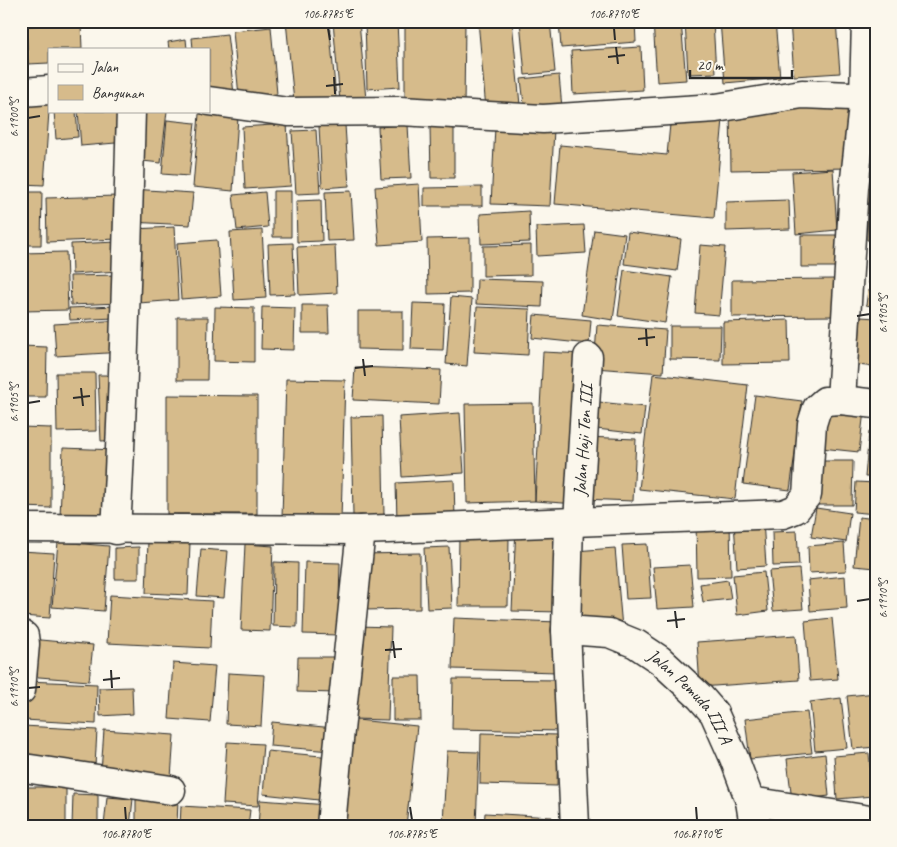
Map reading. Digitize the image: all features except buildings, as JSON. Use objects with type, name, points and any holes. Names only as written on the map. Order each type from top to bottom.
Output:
[{"type":"street","points":[[841,400],[854,188],[870,96],[866,21]]},
{"type":"street","points":[[21,93],[48,90]]},
{"type":"street","points":[[210,101],[288,112],[400,112],[544,119],[716,108],[802,94],[870,96]]},
{"type":"street","points":[[116,530],[125,362],[126,231],[131,112]]},
{"type":"street","name":"Jalan Haji Ten III","points":[[575,826],[566,630],[588,357]]},
{"type":"street","points":[[21,528],[361,530],[782,514],[796,508],[807,495],[812,424],[817,408],[825,400],[876,404]]},
{"type":"street","points":[[332,826],[337,759],[361,530]]},
{"type":"street","name":"Jalan Pemuda III A","points":[[566,630],[609,633],[636,644],[660,660],[714,713],[734,758],[752,814]]},
{"type":"street","points":[[21,634],[24,636],[25,644],[21,690]]},
{"type":"street","points":[[21,766],[24,768],[171,790]]},
{"type":"street","points":[[752,814],[876,821]]}]
